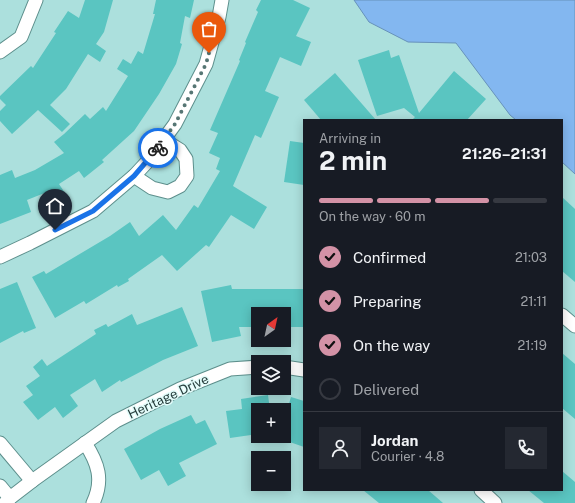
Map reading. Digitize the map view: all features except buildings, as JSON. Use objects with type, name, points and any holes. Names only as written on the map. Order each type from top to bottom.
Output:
[{"type":"street","points":[[0,52],[21,37],[36,0]]},
{"type":"street","points":[[0,257],[93,211],[134,176],[148,161],[175,124],[206,64],[219,17],[222,0]]},
{"type":"street","points":[[134,176],[152,188],[168,192],[180,186],[187,176],[186,159],[180,150],[164,140]]},
{"type":"street","points":[[563,316],[575,326]]},
{"type":"street","name":"Heritage Drive","points":[[8,500],[116,420],[180,389],[230,369],[251,368]]},
{"type":"street","points":[[291,368],[303,370]]},
{"type":"street","points":[[0,443],[32,481]]},
{"type":"street","points":[[85,443],[93,456],[100,476],[97,496],[93,503]]},
{"type":"street","points":[[0,486],[8,500]]},
{"type":"street","points":[[482,491],[495,503]]},
{"type":"water","points":[[354,0],[575,0],[575,174],[563,163],[563,119],[515,119],[510,115],[456,43],[408,42],[369,22]]},
{"type":"way so far","points":[[158,148],[175,124],[206,64],[209,53]]},
{"type":"route","points":[[55,230],[93,211],[134,176],[158,148]]}]
